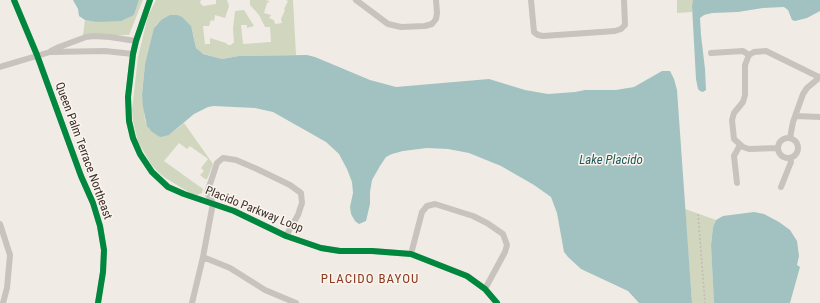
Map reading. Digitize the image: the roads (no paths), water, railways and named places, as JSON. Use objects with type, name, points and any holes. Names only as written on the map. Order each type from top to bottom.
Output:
[{"type":"street","name":"Queen Palm Terrace Northeast","points":[[14,0],[37,55],[81,176],[93,203],[100,226],[104,250],[103,272],[98,303]]},
{"type":"street","name":"Placido Parkway Loop","points":[[150,0],[136,41],[128,97],[129,121],[133,138],[140,154],[152,172],[168,187],[241,214],[286,236],[321,248],[340,251],[372,251],[411,254],[467,276],[485,289],[497,303]]},
{"type":"street","points":[[356,0],[388,24],[401,27],[425,26],[432,24],[436,19],[437,13],[436,0]]},
{"type":"street","points":[[531,0],[534,32],[543,36],[614,32],[621,29],[625,25],[624,0]]},
{"type":"street","points":[[50,52],[58,47],[86,37],[110,37],[136,41]]},
{"type":"street","points":[[0,67],[50,52],[105,51],[134,54]]},
{"type":"street","points":[[711,53],[743,51],[748,55]]},
{"type":"street","points":[[778,148],[749,149],[740,145],[734,139],[732,120],[734,113],[745,95],[745,64],[748,55],[754,52],[766,51],[820,77],[807,88],[803,94],[790,132],[790,138]]},
{"type":"street","points":[[796,116],[820,117]]},
{"type":"street","points":[[790,138],[796,141],[799,148],[796,154],[790,158],[787,158],[781,155],[778,148],[782,140],[790,138]]},
{"type":"street","points":[[737,183],[734,156],[740,145]]},
{"type":"street","points":[[192,303],[203,257],[213,203],[207,193],[217,163],[223,158],[236,160],[257,169],[290,185],[301,193],[302,203],[298,215],[286,236]]},
{"type":"street","points":[[781,187],[791,162],[790,158]]},
{"type":"street","points":[[411,254],[422,212],[427,206],[435,204],[478,218],[502,234],[507,245],[505,252],[485,289]]},
{"type":"street","points":[[0,224],[10,255],[7,288],[3,303]]},
{"type":"street","points":[[203,257],[230,268],[265,290],[296,303]]},
{"type":"water","points":[[73,0],[139,0],[134,15],[121,21],[96,22],[85,20],[79,16],[78,9]]},
{"type":"water","points":[[693,0],[820,0],[820,11],[807,18],[795,21],[792,20],[788,10],[784,7],[704,15],[700,18],[706,90],[703,92],[698,89],[696,79],[692,6]]},
{"type":"water","name":"Lake Placido","points":[[170,15],[182,17],[191,26],[196,48],[203,54],[222,59],[239,56],[307,55],[370,80],[396,87],[489,79],[525,90],[548,94],[585,90],[616,90],[634,87],[662,71],[670,71],[677,90],[692,303],[639,303],[628,291],[581,269],[564,252],[557,213],[551,197],[534,185],[501,166],[469,153],[448,149],[427,148],[403,151],[386,157],[372,180],[370,204],[366,221],[359,224],[355,221],[351,214],[350,207],[353,193],[352,182],[339,154],[326,142],[273,112],[255,108],[208,107],[194,114],[169,135],[161,137],[158,136],[147,126],[143,107],[142,95],[145,64],[154,28],[161,20]]},
{"type":"water","points":[[754,212],[764,214],[779,222],[790,230],[797,241],[799,256],[797,265],[800,267],[790,303],[714,303],[711,245],[713,227],[716,220],[723,216]]},
{"type":"district","name":"PLACIDO BAYOU","points":[[370,280]]}]
